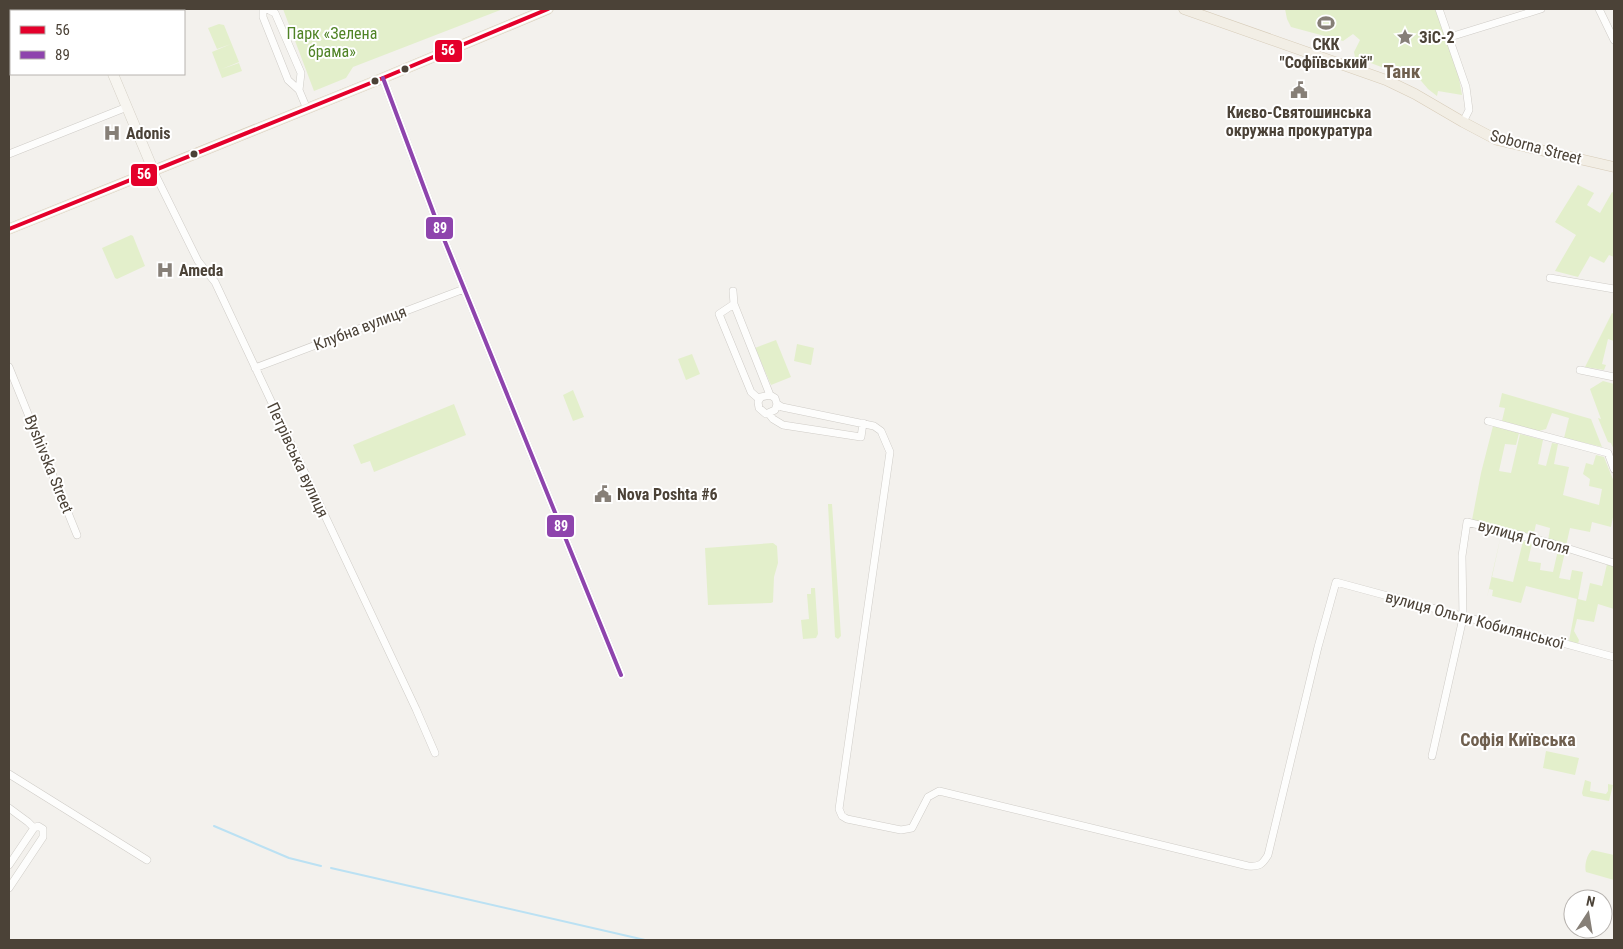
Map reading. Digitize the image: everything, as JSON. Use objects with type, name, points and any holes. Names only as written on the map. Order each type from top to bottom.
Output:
[{"type":"main road","points":[[9,229],[154,172],[548,9]]},
{"type":"main road","name":"Soborna Street","points":[[1184,9],[1386,80],[1415,94],[1486,135],[1508,143],[1614,167]]},
{"type":"main road","points":[[113,75],[154,172]]},
{"type":"street","points":[[263,9],[263,17],[288,80],[299,90],[307,109]]},
{"type":"street","points":[[268,9],[275,13],[301,73],[299,90]]},
{"type":"street","points":[[1439,9],[1460,64],[1468,96],[1468,110],[1463,122]]},
{"type":"street","points":[[1450,37],[1540,9]]},
{"type":"street","points":[[1599,9],[1614,40]]},
{"type":"street","points":[[383,78],[435,217],[621,676]]},
{"type":"street","points":[[9,154],[127,108]]},
{"type":"street","name":"Петрівська вулиця","points":[[154,172],[198,261],[214,282],[414,704],[435,753]]},
{"type":"street","points":[[1550,278],[1614,289]]},
{"type":"street","name":"Клубна вулиця","points":[[255,368],[464,289]]},
{"type":"street","points":[[733,291],[734,304],[770,395]]},
{"type":"street","points":[[734,304],[719,314],[750,392],[759,399]]},
{"type":"street","name":"Byshivska Street","points":[[9,366],[77,535]]},
{"type":"street","points":[[1580,370],[1614,377]]},
{"type":"street","points":[[769,414],[775,410],[777,404],[775,398],[770,395],[764,395],[759,399],[760,411],[769,414],[773,420],[783,425],[861,437],[863,423],[777,404]]},
{"type":"street","points":[[1488,421],[1608,453],[1614,470]]},
{"type":"street","name":"вулиця Ольги Кобилянської","points":[[863,423],[874,426],[881,431],[890,452],[839,809],[842,816],[847,819],[901,830],[912,828],[928,797],[940,791],[1248,866],[1258,866],[1263,863],[1268,855],[1318,647],[1336,582],[1463,618],[1614,657]]},
{"type":"street","name":"вулиця Гоголя","points":[[1463,618],[1462,556],[1468,522],[1554,544],[1614,563]]},
{"type":"street","points":[[1432,756],[1463,618]]},
{"type":"street","points":[[9,774],[147,860]]},
{"type":"street","points":[[9,808],[34,828]]},
{"type":"street","points":[[9,865],[34,828],[38,826],[44,829],[43,837],[9,888]]},
{"type":"green space","name":"Парк «Зелена брама»","points":[[283,9],[503,9],[353,67],[346,78],[314,91]]},
{"type":"green space","points":[[1285,9],[1437,9],[1457,67],[1462,95],[1438,91],[1437,96],[1428,89],[1411,69],[1405,67],[1384,68],[1355,57],[1354,52],[1360,40],[1353,34],[1343,41],[1291,27]]},
{"type":"green space","points":[[219,24],[224,25],[239,62],[222,69],[239,63],[242,71],[222,78],[212,52],[231,44],[217,49],[208,28]]},
{"type":"green space","points":[[1578,185],[1594,193],[1587,205],[1600,213],[1612,192],[1614,193],[1614,257],[1609,255],[1604,263],[1590,256],[1578,277],[1555,271],[1576,235],[1555,222]]},
{"type":"green space","points":[[131,235],[145,266],[117,279],[102,248]]},
{"type":"green space","points":[[1612,313],[1614,314],[1614,341],[1608,339],[1602,364],[1606,365],[1604,370],[1585,367]]},
{"type":"green space","points":[[776,340],[791,377],[771,385],[755,348]]},
{"type":"green space","points":[[797,344],[814,348],[811,365],[794,361]]},
{"type":"green space","points":[[692,354],[700,374],[686,380],[678,359]]},
{"type":"green space","points":[[1603,381],[1614,384],[1614,450],[1611,443],[1608,442],[1598,418],[1601,419],[1590,389]]},
{"type":"green space","points":[[573,390],[584,417],[573,421],[563,395]]},
{"type":"green space","points":[[1502,393],[1591,419],[1602,447],[1564,438],[1569,418],[1552,413],[1546,429],[1539,431],[1502,421],[1505,408],[1499,407]]},
{"type":"green space","points":[[454,404],[466,435],[374,472],[370,461],[361,464],[353,445]]},
{"type":"green space","points":[[1493,426],[1519,433],[1516,445],[1505,444],[1499,471],[1511,473],[1520,434],[1543,440],[1538,464],[1546,466],[1552,443],[1558,444],[1554,464],[1569,467],[1563,495],[1599,505],[1602,489],[1589,486],[1590,479],[1583,474],[1586,463],[1593,465],[1596,455],[1604,457],[1614,482],[1614,512],[1611,527],[1592,522],[1590,532],[1570,528],[1566,546],[1548,541],[1550,528],[1536,524],[1533,537],[1472,520]]},
{"type":"green space","points":[[828,504],[832,504],[841,636],[838,639],[835,637]]},
{"type":"green space","points":[[1501,535],[1492,577],[1513,582],[1523,541],[1532,543],[1528,561],[1541,563],[1540,570],[1553,572],[1558,550],[1565,552],[1559,578],[1570,580],[1572,570],[1583,572],[1578,599],[1586,601],[1590,583],[1602,586],[1607,564],[1614,567],[1614,609],[1598,604],[1594,622],[1577,619],[1574,631],[1579,640],[1578,644],[1569,641],[1577,599],[1526,586],[1521,603],[1492,596],[1493,590],[1489,589],[1487,597]]},
{"type":"green space","points":[[773,543],[777,546],[778,563],[774,577],[773,602],[708,605],[705,548]]},
{"type":"green space","points":[[811,588],[815,588],[818,634],[816,638],[803,639],[801,620],[809,619],[807,594],[811,594]]},
{"type":"green space","points":[[1546,751],[1579,758],[1575,775],[1543,768]]},
{"type":"green space","points":[[1585,780],[1591,782],[1590,791],[1606,794],[1608,784],[1613,785],[1609,801],[1583,796]]},
{"type":"green space","points":[[1592,850],[1614,855],[1614,880],[1586,872],[1586,860]]},
{"type":"waterway","points":[[214,826],[289,858],[321,866]]},
{"type":"waterway","points":[[331,868],[645,940]]},
{"type":"transit line","name":"56","points":[[9,229],[383,78],[548,9]]},
{"type":"transit line","name":"89","points":[[383,78],[435,217],[621,675]]},
{"type":"place","name":"СКК \"Софіївський\"","points":[[1326,23]]},
{"type":"place","name":"ЗіС-2","points":[[1405,37]]},
{"type":"place","name":"Києво-Святошинська окружна прокуратура","points":[[1299,90]]},
{"type":"place","name":"Adonis","points":[[112,133]]},
{"type":"place","name":"Ameda","points":[[165,270]]},
{"type":"place","name":"Nova Poshta #6","points":[[603,494]]},
{"type":"district","name":"Танк","points":[[1402,71]]},
{"type":"district","name":"Софія Київська","points":[[1518,739]]}]
